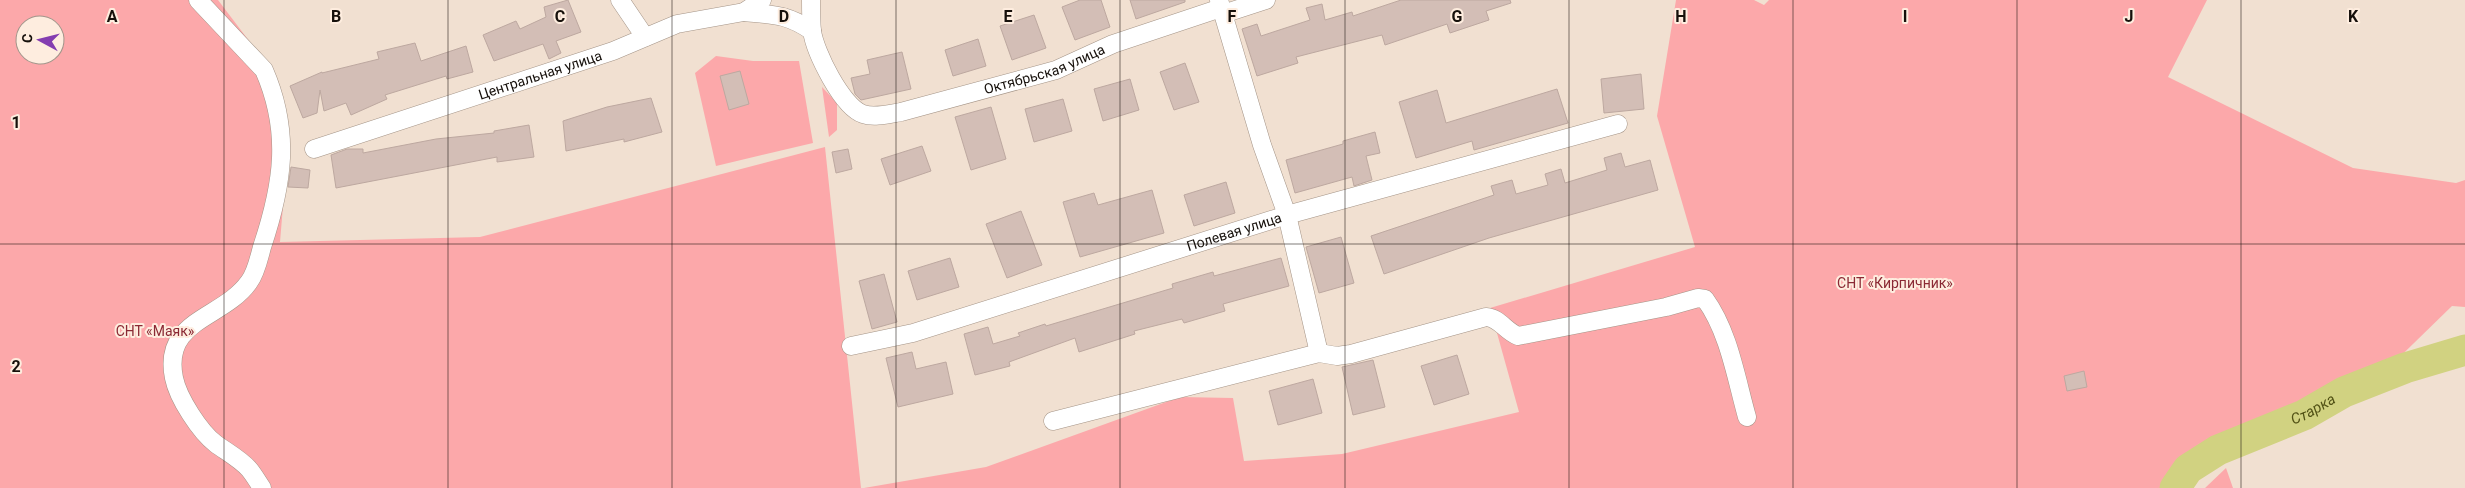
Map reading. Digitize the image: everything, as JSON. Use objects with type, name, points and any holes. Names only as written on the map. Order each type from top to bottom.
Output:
[{"type":"street","points":[[198,0],[264,70],[270,83],[280,134],[280,180],[276,207],[251,280],[241,292],[185,330],[175,343],[172,359],[174,378],[179,395],[204,433],[250,470],[262,488]]},
{"type":"street","points":[[620,0],[645,37]]},
{"type":"street","name":"Центральная улица","points":[[314,150],[612,51],[677,24],[744,12],[762,0]]},
{"type":"street","points":[[811,0],[812,31]]},
{"type":"street","name":"Октябрьская улица","points":[[812,31],[818,53],[848,105],[862,114],[876,116],[901,112],[1056,70],[1113,44],[1221,7],[1266,0]]},
{"type":"street","points":[[1221,7],[1262,144],[1287,215],[1319,354]]},
{"type":"street","points":[[744,12],[784,16],[796,20],[812,31]]},
{"type":"street","name":"Полевая улица","points":[[851,346],[913,333],[1287,215],[1618,124]]},
{"type":"street","points":[[1053,421],[1319,354],[1337,356],[1351,354],[1486,317],[1494,317],[1511,334],[1518,336],[1666,307],[1698,298],[1705,298],[1713,310],[1729,350],[1747,417]]},
{"type":"green space","name":"СНТ «Маяк»","points":[[0,0],[218,0],[272,71],[287,158],[280,242],[480,237],[825,147],[861,488],[0,488]]},
{"type":"green space","name":"СНТ «Кирпичник»","points":[[1676,0],[1754,0],[1764,5],[1769,0],[2207,0],[2168,77],[2353,168],[2456,183],[2465,180],[2465,307],[2452,306],[2375,381],[2231,451],[2189,488],[864,488],[986,467],[1180,397],[1233,398],[1244,461],[1342,454],[1519,412],[1490,308],[1695,247],[1657,116]]},
{"type":"green space","points":[[716,56],[753,61],[799,61],[813,143],[716,166],[695,73]]},
{"type":"green space","points":[[822,87],[837,103],[837,130],[829,137]]},
{"type":"green space","points":[[2226,468],[2233,488],[2205,488]]},
{"type":"building","points":[[568,0],[581,32],[556,41],[561,53],[549,59],[543,44],[494,61],[483,35],[516,21],[520,29],[546,17],[544,7]]},
{"type":"building","points":[[1080,0],[1101,0],[1110,27],[1075,40],[1062,7]]},
{"type":"building","points":[[1130,0],[1185,0],[1185,2],[1136,19]]},
{"type":"building","points":[[1401,0],[1510,0],[1511,3],[1486,11],[1489,20],[1450,33],[1447,24],[1385,45],[1382,35],[1296,57],[1298,63],[1257,76],[1242,29],[1257,24],[1261,36],[1310,20],[1306,8],[1322,4],[1325,20],[1352,12],[1353,16]]},
{"type":"building","points":[[1034,15],[1046,48],[1012,60],[1000,26]]},
{"type":"building","points":[[978,39],[986,66],[953,76],[945,50]]},
{"type":"building","points":[[415,43],[421,61],[466,46],[473,72],[447,79],[446,76],[385,95],[387,99],[351,115],[346,103],[324,111],[320,90],[317,113],[303,118],[290,86],[322,72],[379,59],[377,52]]},
{"type":"building","points":[[902,52],[911,89],[861,100],[855,94],[851,78],[870,74],[867,60]]},
{"type":"building","points":[[1185,63],[1199,102],[1174,110],[1160,72]]},
{"type":"building","points":[[740,71],[749,104],[729,110],[720,76]]},
{"type":"building","points":[[1641,74],[1644,109],[1604,113],[1601,79]]},
{"type":"building","points":[[1130,79],[1139,110],[1103,121],[1094,89]]},
{"type":"building","points":[[1557,89],[1568,123],[1474,150],[1472,141],[1416,158],[1399,102],[1437,90],[1446,123]]},
{"type":"building","points":[[651,98],[662,132],[624,142],[624,139],[566,151],[563,121],[607,107]]},
{"type":"building","points":[[1063,99],[1072,131],[1034,142],[1025,109]]},
{"type":"building","points":[[991,107],[1006,159],[971,170],[955,117]]},
{"type":"building","points":[[529,125],[534,157],[497,162],[497,157],[336,188],[331,155],[347,149],[363,149],[363,153],[436,139],[494,133],[494,131]]},
{"type":"building","points":[[1375,132],[1380,153],[1366,156],[1372,180],[1354,186],[1352,177],[1295,193],[1286,160],[1343,144],[1343,141]]},
{"type":"building","points":[[922,146],[931,171],[890,185],[881,159]]},
{"type":"building","points":[[848,149],[852,169],[836,173],[832,152]]},
{"type":"building","points":[[1621,153],[1625,167],[1650,160],[1658,190],[1489,238],[1384,274],[1371,236],[1494,195],[1491,186],[1512,180],[1516,194],[1548,185],[1545,174],[1561,169],[1565,183],[1607,170],[1604,158]]},
{"type":"building","points":[[291,167],[310,170],[308,188],[288,187]]},
{"type":"building","points":[[1226,182],[1235,213],[1194,226],[1184,195]]},
{"type":"building","points":[[1152,190],[1164,233],[1080,257],[1063,202],[1094,193],[1098,205]]},
{"type":"building","points":[[1021,211],[1042,265],[1007,278],[986,224]]},
{"type":"building","points":[[1341,237],[1354,283],[1319,293],[1306,247]]},
{"type":"building","points":[[950,258],[959,287],[917,300],[908,271]]},
{"type":"building","points":[[1281,258],[1289,286],[1223,304],[1225,311],[1184,323],[1182,319],[1134,331],[1135,334],[1079,352],[1075,338],[1009,362],[1010,366],[975,375],[964,334],[988,327],[993,344],[1020,336],[1018,333],[1045,324],[1046,326],[1173,288],[1172,284],[1213,272],[1214,276]]},
{"type":"building","points":[[884,274],[897,322],[872,329],[859,281]]},
{"type":"building","points":[[912,352],[916,369],[946,362],[953,394],[898,407],[886,358]]},
{"type":"building","points":[[1457,355],[1469,394],[1434,405],[1421,366]]},
{"type":"building","points":[[1373,360],[1385,407],[1353,415],[1342,367]]},
{"type":"building","points":[[2084,371],[2087,387],[2067,391],[2064,376]]},
{"type":"building","points":[[1313,379],[1322,413],[1278,425],[1269,391]]},
{"type":"waterway","name":"Старка","points":[[2175,488],[2188,469],[2218,450],[2304,415],[2344,392],[2405,368],[2465,350]]}]
